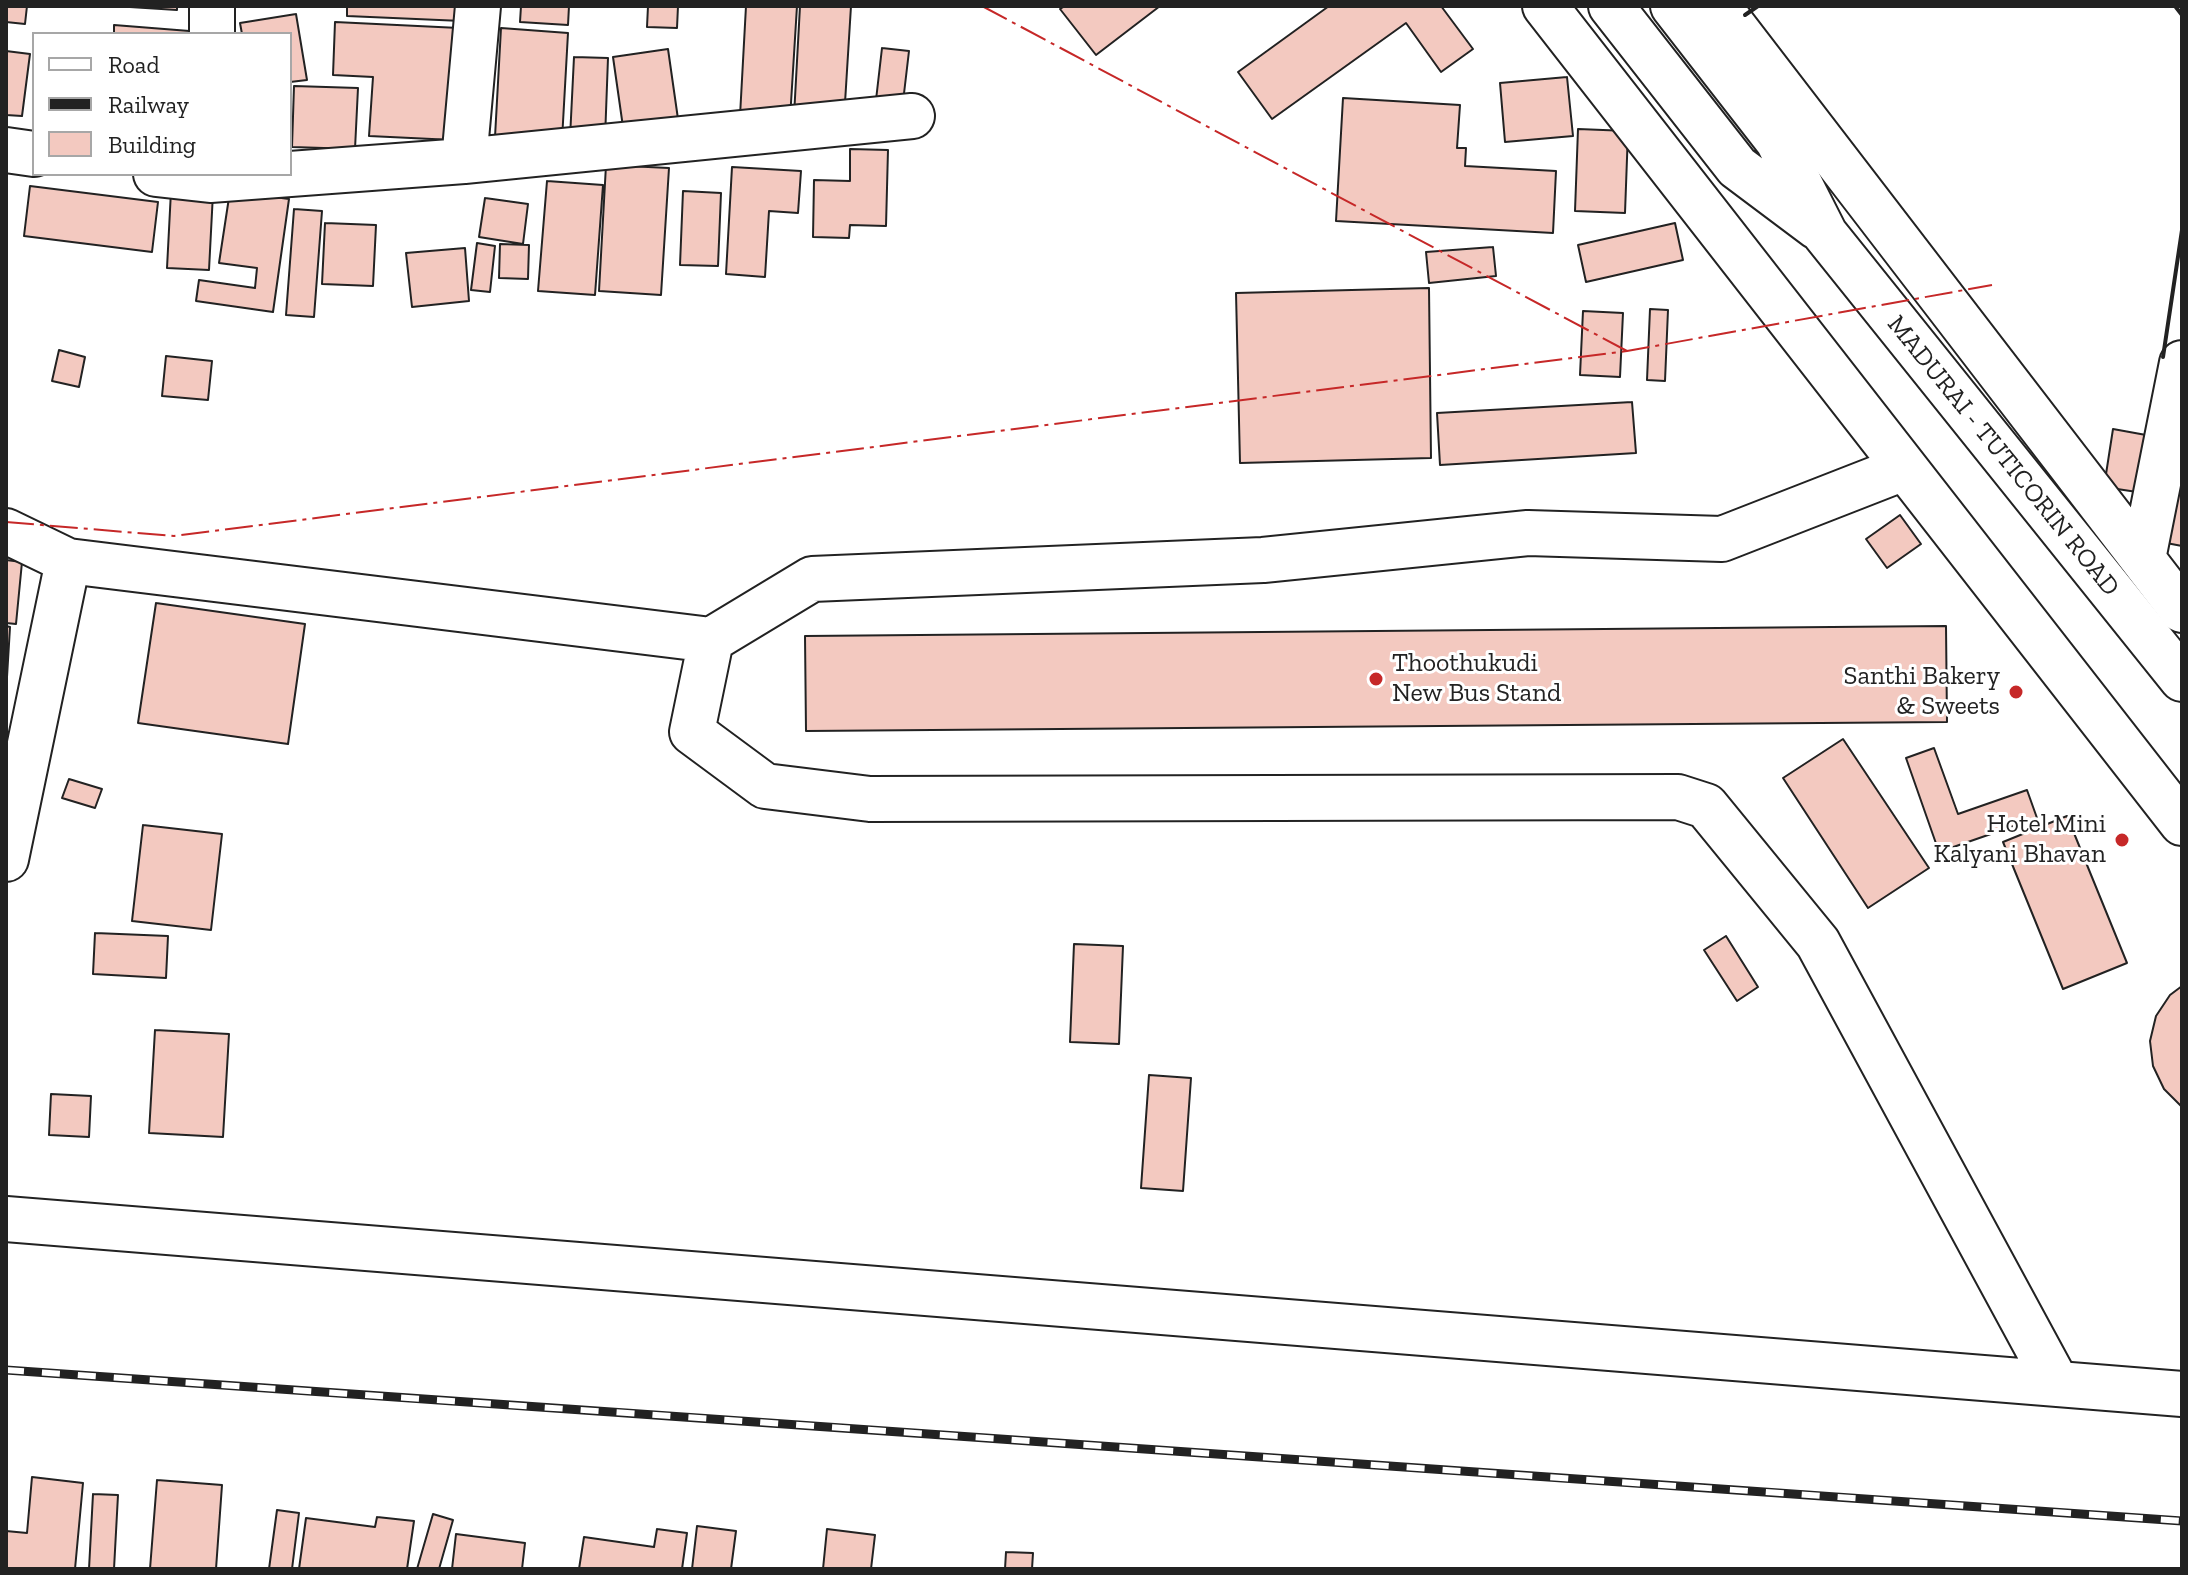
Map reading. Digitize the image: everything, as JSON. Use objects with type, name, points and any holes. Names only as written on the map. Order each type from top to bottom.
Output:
[{"type":"street","points":[[212,6],[212,32]]},
{"type":"street","points":[[464,161],[478,6]]},
{"type":"street","points":[[1545,6],[2182,823]]},
{"type":"street","name":"MADURAI - TUTICORIN ROAD","points":[[1611,6],[1737,167],[1825,234]]},
{"type":"street","name":"MADURAI - TUTICORIN ROAD","points":[[1673,6],[1778,141],[1825,234],[2182,679]]},
{"type":"street","points":[[1718,6],[2162,564],[2182,610]]},
{"type":"street","points":[[292,172],[464,161],[912,116]]},
{"type":"street","points":[[6,150],[32,154]]},
{"type":"street","points":[[2162,564],[2182,363]]},
{"type":"street","points":[[6,531],[68,561],[711,640],[812,579],[1263,560],[1528,533],[1722,539],[1904,468]]},
{"type":"street","points":[[6,859],[68,561]]},
{"type":"street","points":[[711,640],[692,732],[765,786],[870,799],[1678,797],[1706,806],[1818,943],[2057,1384]]},
{"type":"street","points":[[6,1219],[2182,1394]]},
{"type":"building","points":[[6,6],[27,6],[25,24],[6,22]]},
{"type":"building","points":[[114,6],[177,6],[177,10]]},
{"type":"building","points":[[347,6],[463,6],[462,21],[347,16]]},
{"type":"building","points":[[521,6],[569,6],[568,25],[520,22]]},
{"type":"building","points":[[648,6],[678,6],[677,28],[647,27]]},
{"type":"building","points":[[746,6],[797,6],[790,119],[740,116]]},
{"type":"building","points":[[800,6],[851,6],[844,119],[794,116]]},
{"type":"building","points":[[1065,6],[1160,6],[1096,55],[1060,9]]},
{"type":"building","points":[[1329,6],[1441,6],[1473,49],[1441,72],[1406,23],[1272,119],[1238,72]]},
{"type":"building","points":[[296,14],[307,80],[292,82],[292,32],[242,32],[240,23]]},
{"type":"building","points":[[335,22],[459,28],[453,140],[369,136],[373,77],[333,75]]},
{"type":"building","points":[[114,25],[202,32],[114,32]]},
{"type":"building","points":[[501,28],[568,33],[562,140],[495,137]]},
{"type":"building","points":[[882,48],[909,51],[903,102],[876,100]]},
{"type":"building","points":[[668,49],[679,126],[624,134],[613,57]]},
{"type":"building","points":[[6,51],[30,54],[22,116],[6,115]]},
{"type":"building","points":[[574,57],[608,58],[605,139],[570,138]]},
{"type":"building","points":[[1567,77],[1573,136],[1505,142],[1500,83]]},
{"type":"building","points":[[294,86],[358,88],[355,149],[292,147]]},
{"type":"building","points":[[1343,98],[1460,105],[1457,148],[1466,148],[1465,166],[1556,171],[1553,233],[1336,221]]},
{"type":"building","points":[[1578,129],[1628,131],[1625,213],[1575,211]]},
{"type":"building","points":[[850,149],[888,150],[886,226],[850,225],[849,238],[813,237],[814,180],[850,181]]},
{"type":"building","points":[[606,165],[669,168],[661,295],[599,291]]},
{"type":"building","points":[[732,167],[801,171],[798,213],[769,211],[765,277],[726,274]]},
{"type":"building","points":[[547,181],[603,185],[595,295],[538,291]]},
{"type":"building","points":[[30,186],[158,202],[152,252],[24,236]]},
{"type":"building","points":[[171,191],[213,193],[209,270],[167,268]]},
{"type":"building","points":[[230,191],[289,199],[273,312],[196,301],[199,280],[255,288],[257,268],[219,263]]},
{"type":"building","points":[[683,191],[721,193],[718,266],[680,265]]},
{"type":"building","points":[[485,198],[528,204],[523,244],[479,237]]},
{"type":"building","points":[[294,209],[322,211],[314,317],[286,315]]},
{"type":"building","points":[[325,223],[376,225],[373,286],[322,284]]},
{"type":"building","points":[[1675,223],[1683,260],[1586,282],[1578,245]]},
{"type":"building","points":[[477,243],[495,246],[490,292],[471,290]]},
{"type":"building","points":[[500,244],[529,245],[528,279],[499,278]]},
{"type":"building","points":[[1493,247],[1496,276],[1429,283],[1426,252]]},
{"type":"building","points":[[465,248],[469,301],[412,307],[406,253]]},
{"type":"building","points":[[1429,288],[1431,458],[1240,463],[1236,293]]},
{"type":"building","points":[[1650,309],[1668,310],[1665,381],[1647,380]]},
{"type":"building","points":[[1583,311],[1623,313],[1620,377],[1580,375]]},
{"type":"building","points":[[59,350],[85,357],[79,387],[52,381]]},
{"type":"building","points":[[166,356],[212,361],[208,400],[162,396]]},
{"type":"building","points":[[1632,402],[1636,453],[1440,465],[1437,413]]},
{"type":"building","points":[[2113,429],[2146,435],[2137,492],[2104,487]]},
{"type":"building","points":[[2182,433],[2182,546],[2161,542]]},
{"type":"building","points":[[1900,515],[1921,544],[1887,568],[1866,539]]},
{"type":"building","points":[[6,560],[22,562],[16,624],[6,623]]},
{"type":"building","points":[[156,603],[305,624],[288,744],[138,723]]},
{"type":"building","points":[[6,626],[10,627],[7,677],[6,677]]},
{"type":"building","points":[[1946,626],[1947,722],[806,731],[805,636]]},
{"type":"building","points":[[1843,739],[1929,868],[1868,908],[1783,778]]},
{"type":"building","points":[[1934,748],[1958,814],[2027,790],[2037,818],[1939,852],[1906,758]]},
{"type":"building","points":[[69,779],[102,789],[95,808],[62,798]]},
{"type":"building","points":[[2067,816],[2127,963],[2063,989],[2003,842]]},
{"type":"building","points":[[143,825],[222,834],[211,930],[132,921]]},
{"type":"building","points":[[95,933],[168,936],[166,978],[93,974]]},
{"type":"building","points":[[1726,936],[1758,987],[1737,1001],[1704,950]]},
{"type":"building","points":[[1074,944],[1123,946],[1119,1044],[1070,1042]]},
{"type":"building","points":[[2182,986],[2182,1107],[2164,1089],[2153,1066],[2150,1041],[2156,1016],[2170,995]]},
{"type":"building","points":[[155,1030],[229,1034],[223,1137],[149,1133]]},
{"type":"building","points":[[1149,1075],[1191,1078],[1183,1191],[1141,1188]]},
{"type":"building","points":[[51,1094],[91,1096],[89,1137],[49,1135]]},
{"type":"building","points":[[32,1477],[83,1483],[75,1569],[6,1569],[6,1531],[27,1533]]},
{"type":"building","points":[[157,1480],[222,1485],[216,1569],[150,1569]]},
{"type":"building","points":[[93,1494],[118,1495],[114,1569],[89,1569]]},
{"type":"building","points":[[277,1510],[299,1513],[292,1569],[269,1569]]},
{"type":"building","points":[[433,1514],[453,1520],[439,1569],[417,1569]]},
{"type":"building","points":[[377,1517],[414,1521],[407,1569],[299,1569],[306,1518],[375,1527]]},
{"type":"building","points":[[697,1526],[736,1531],[731,1569],[692,1569]]},
{"type":"building","points":[[657,1529],[687,1533],[682,1569],[579,1569],[584,1537],[654,1547]]},
{"type":"building","points":[[827,1529],[875,1535],[871,1569],[823,1569]]},
{"type":"building","points":[[456,1534],[525,1543],[522,1569],[452,1569]]},
{"type":"building","points":[[1006,1552],[1033,1553],[1032,1569],[1005,1569]]},
{"type":"railway","points":[[6,1370],[2182,1521]]},
{"type":"wall","points":[[1745,15],[1758,6]]},
{"type":"wall","points":[[2175,6],[2182,15]]},
{"type":"wall","points":[[2163,357],[2182,230]]},
{"type":"power","points":[[982,6],[1627,351]]},
{"type":"power","points":[[6,522],[174,536],[1627,351],[1992,285]]},
{"type":"place","name":"Thoothukudi New Bus Stand","points":[[1376,679]]},
{"type":"place","name":"Santhi Bakery & Sweets","points":[[2016,692]]},
{"type":"place","name":"Hotel Mini Kalyani Bhavan","points":[[2122,840]]}]
